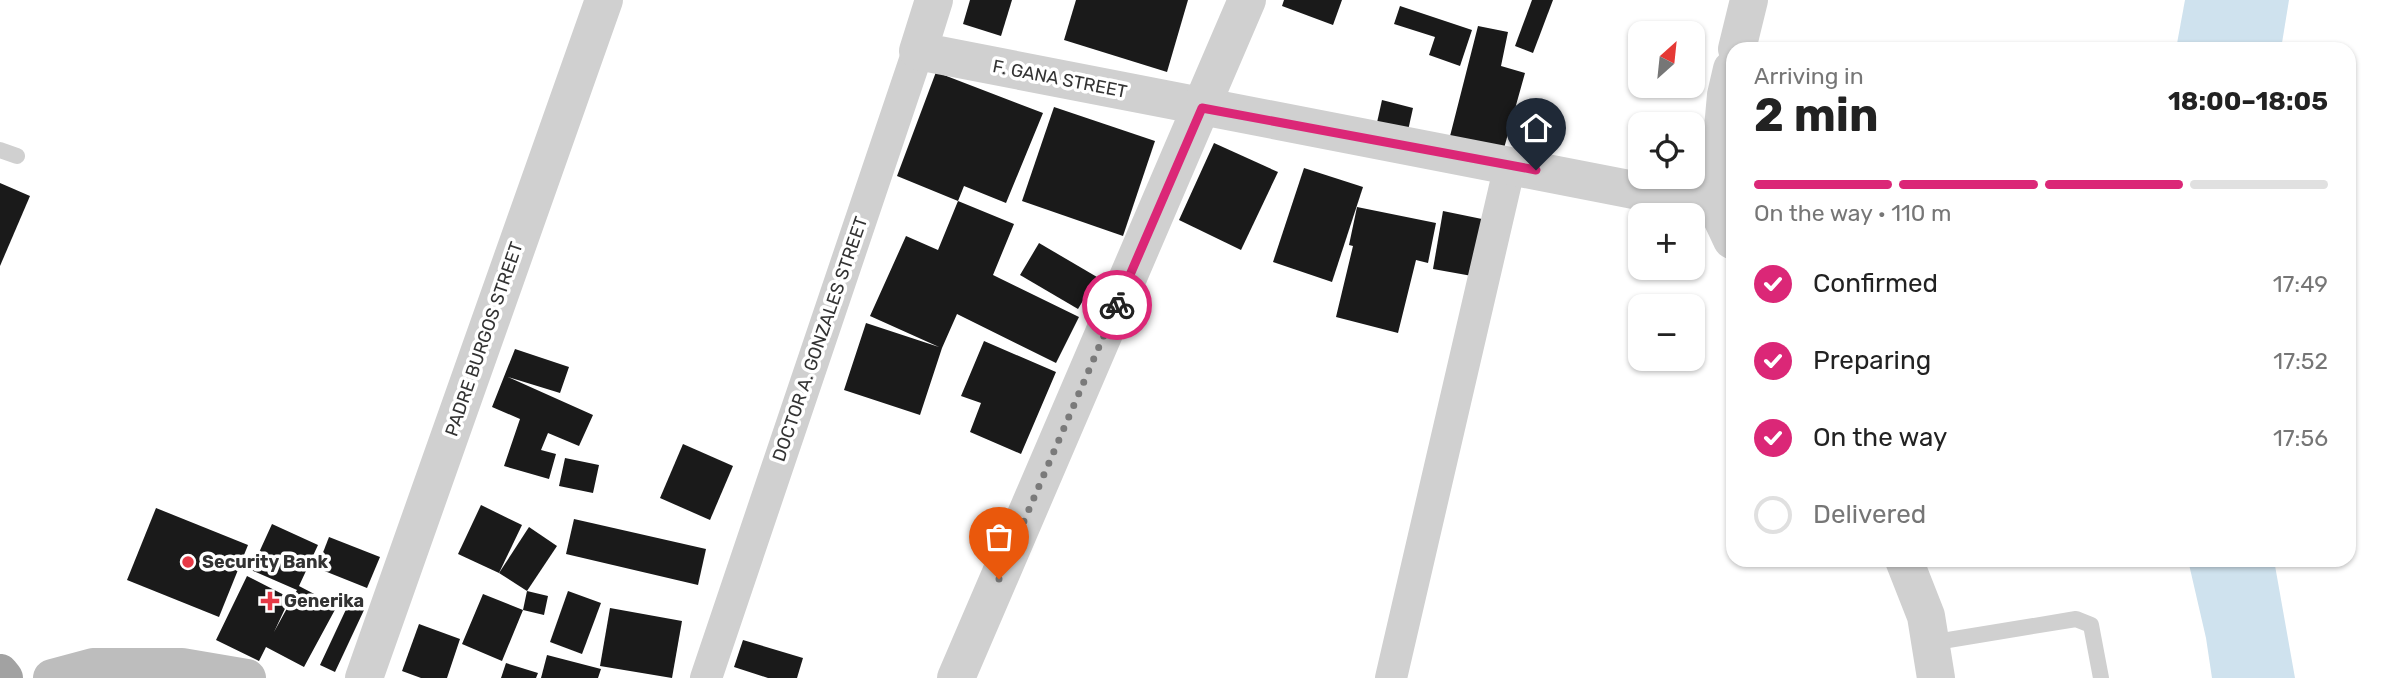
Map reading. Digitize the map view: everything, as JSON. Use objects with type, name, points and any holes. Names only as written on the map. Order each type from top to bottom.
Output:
[{"type":"highway","points":[[0,673],[4,678]]},
{"type":"main road","points":[[52,678],[93,667],[182,667],[247,678]]},
{"type":"street","name":"PADRE BURGOS STREET","points":[[364,678],[604,0]]},
{"type":"street","name":"DOCTOR A. GONZALES STREET","points":[[706,678],[934,0]]},
{"type":"street","points":[[956,678],[1247,0]]},
{"type":"street","points":[[1739,42],[1749,0]]},
{"type":"street","name":"F. GANA STREET","points":[[918,51],[1716,206]]},
{"type":"street","points":[[1726,95],[1716,206],[1726,227]]},
{"type":"street","points":[[1391,678],[1510,165]]},
{"type":"street","points":[[1907,567],[1926,616],[1933,660]]},
{"type":"lane","points":[[0,150],[17,156]]},
{"type":"lane","points":[[1933,660],[2076,619],[2091,625],[2101,678]]},
{"type":"water","points":[[2185,0],[2289,0],[2282,42],[2177,42]]},
{"type":"water","points":[[2190,567],[2275,567],[2295,678],[2212,678]]},
{"type":"building","points":[[970,0],[1012,0],[1001,36],[963,24]]},
{"type":"building","points":[[1076,0],[1188,0],[1167,72],[1064,40]]},
{"type":"building","points":[[1284,0],[1342,0],[1333,25],[1282,6]]},
{"type":"building","points":[[1532,0],[1553,0],[1533,53],[1515,46]]},
{"type":"building","points":[[1400,6],[1472,30],[1460,66],[1429,55],[1435,37],[1394,24]]},
{"type":"building","points":[[1478,26],[1508,32],[1501,66],[1525,73],[1501,159],[1448,144]]},
{"type":"building","points":[[936,72],[1043,113],[1006,203],[964,186],[958,201],[897,176]]},
{"type":"building","points":[[1382,100],[1413,108],[1407,135],[1376,127]]},
{"type":"building","points":[[1054,107],[1155,141],[1123,236],[1022,201]]},
{"type":"building","points":[[1214,143],[1278,172],[1241,250],[1179,220]]},
{"type":"building","points":[[1304,168],[1363,187],[1332,282],[1273,262]]},
{"type":"building","points":[[0,183],[30,196],[0,266]]},
{"type":"building","points":[[958,201],[1014,224],[993,275],[1079,317],[1056,363],[957,314],[942,348],[920,415],[844,390],[866,323],[939,347],[870,316],[906,236],[938,250]]},
{"type":"building","points":[[1357,207],[1436,223],[1428,263],[1416,260],[1398,333],[1336,317],[1353,246],[1349,245]]},
{"type":"building","points":[[1443,211],[1482,219],[1472,276],[1433,269]]},
{"type":"building","points":[[1039,243],[1097,277],[1078,309],[1020,275]]},
{"type":"building","points":[[984,341],[1056,372],[1021,454],[970,432],[981,403],[961,396]]},
{"type":"building","points":[[515,349],[569,367],[560,393],[508,377],[593,415],[579,446],[548,433],[541,450],[556,454],[549,479],[504,466],[520,419],[492,407]]},
{"type":"building","points":[[683,444],[733,466],[710,520],[660,498]]},
{"type":"building","points":[[565,458],[599,465],[593,493],[559,486]]},
{"type":"building","points":[[481,505],[522,525],[499,573],[458,554]]},
{"type":"building","name":"Security Bank","points":[[156,508],[248,545],[219,617],[127,580]]},
{"type":"building","points":[[574,519],[706,549],[698,585],[566,554]]},
{"type":"building","points":[[272,524],[318,545],[299,586],[337,606],[304,667],[266,647],[259,661],[216,640],[247,576],[290,598],[274,632],[297,590],[251,570]]},
{"type":"building","points":[[529,527],[557,546],[527,591],[499,573]]},
{"type":"building","points":[[329,537],[380,557],[367,588],[317,568]]},
{"type":"building","points":[[527,591],[548,596],[544,615],[523,610]]},
{"type":"building","points":[[568,591],[601,603],[582,654],[550,642]]},
{"type":"building","points":[[483,594],[523,610],[502,661],[462,644]]},
{"type":"building","points":[[349,603],[364,610],[335,672],[320,665]]},
{"type":"building","points":[[610,608],[682,621],[672,678],[600,666]]},
{"type":"building","points":[[419,624],[460,639],[447,678],[421,678],[402,671]]},
{"type":"building","points":[[743,640],[803,658],[797,678],[768,678],[734,667]]},
{"type":"building","points":[[547,655],[601,669],[598,678],[541,678]]},
{"type":"building","points":[[506,663],[538,673],[536,678],[501,678]]},
{"type":"way so far","points":[[999,579],[1117,305]]},
{"type":"place","name":"Security Bank","points":[[188,562]]},
{"type":"place","name":"Generika","points":[[270,601]]},
{"type":"route","points":[[1117,305],[1202,108],[1536,170]]}]
